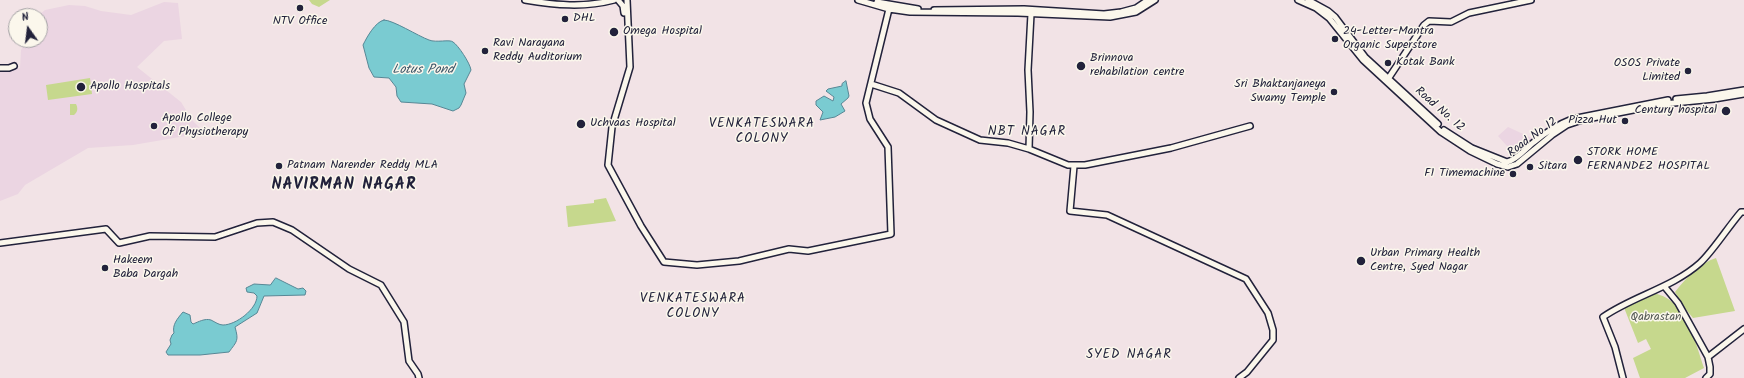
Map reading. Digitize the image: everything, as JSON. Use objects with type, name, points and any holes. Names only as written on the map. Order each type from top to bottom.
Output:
[{"type":"street","points":[[525,0],[564,5],[614,0]]},
{"type":"street","points":[[618,0],[624,8],[627,67],[629,71]]},
{"type":"street","points":[[627,0],[630,67],[612,127],[608,150],[608,165],[641,226],[664,262],[697,265],[739,261],[789,249],[808,251],[891,234],[888,148],[870,118],[866,103],[889,9]]},
{"type":"street","points":[[858,0],[889,9],[910,12],[1116,17],[1136,12],[1154,0]]},
{"type":"street","points":[[868,0],[920,10],[1024,9],[1104,14],[1136,8],[1148,0]]},
{"type":"street","points":[[1298,0],[1320,10],[1329,18],[1363,60],[1387,80],[1424,25],[1429,21],[1451,22],[1469,13],[1531,0]]},
{"type":"street","name":"Road No. 12","points":[[1308,0],[1328,11],[1335,17],[1366,57],[1387,80],[1444,130],[1472,148],[1506,162],[1512,160],[1535,141],[1572,119],[1662,101],[1707,98],[1744,90]]},
{"type":"street","points":[[1029,149],[1030,112],[1028,70],[1031,14]]},
{"type":"street","points":[[0,68],[9,68],[14,66]]},
{"type":"street","points":[[871,84],[899,93],[936,120],[980,140],[1008,143],[1029,149],[1061,163],[1074,166],[1171,148],[1250,126]]},
{"type":"street","points":[[1707,98],[1744,94]]},
{"type":"street","points":[[1074,166],[1070,211],[1107,215],[1162,239],[1246,279],[1268,313],[1273,330],[1273,340],[1247,372],[1240,378]]},
{"type":"street","points":[[1623,378],[1615,347],[1603,317],[1619,306],[1664,286],[1700,263],[1740,212],[1744,212]]},
{"type":"street","points":[[0,243],[106,229],[119,243],[150,236],[215,237],[257,223],[273,222],[292,230],[349,270],[381,285],[404,322],[409,361],[419,378]]},
{"type":"street","points":[[1664,286],[1678,303],[1708,357],[1710,374],[1706,378]]},
{"type":"street","points":[[1708,357],[1744,329]]},
{"type":"shaded area","name":"Apollo Hospitals","points":[[164,2],[178,3],[182,39],[164,41],[137,67],[181,102],[192,120],[201,129],[197,134],[133,145],[88,148],[25,185],[18,194],[0,201],[0,70],[11,71],[20,68],[22,48],[48,48],[48,9],[69,5],[85,6],[101,11],[131,15]]},
{"type":"shaded area","points":[[1508,127],[1534,139],[1515,155],[1498,136]]},
{"type":"green space","points":[[309,0],[330,0],[319,7],[312,4]]},
{"type":"green space","points":[[90,78],[92,94],[48,100],[46,85]]},
{"type":"green space","points":[[70,104],[77,105],[77,111],[74,115],[70,115]]},
{"type":"green space","points":[[606,198],[616,221],[568,227],[566,206],[594,203],[594,200]]},
{"type":"green space","name":"Qabrastan","points":[[1716,258],[1735,311],[1693,318],[1683,306],[1675,292],[1688,277],[1704,264]]},
{"type":"green space","name":"Qabrastan","points":[[1652,293],[1663,296],[1681,311],[1697,345],[1704,368],[1685,378],[1640,378],[1633,358],[1651,349],[1646,339],[1638,343],[1623,305]]},
{"type":"water","name":"Lotus Pond","points":[[384,20],[429,40],[451,41],[458,47],[471,70],[464,84],[466,93],[459,108],[453,111],[432,104],[401,102],[397,96],[396,87],[389,78],[374,77],[369,68],[363,45],[374,27]]},
{"type":"water","points":[[846,81],[849,96],[841,104],[845,111],[835,117],[820,120],[823,112],[816,105],[816,101],[824,96],[833,101],[834,97],[826,91],[828,89],[842,86],[842,84]]},
{"type":"water","points":[[276,278],[298,289],[303,288],[306,291],[305,295],[264,296],[257,313],[235,327],[237,335],[236,341],[229,352],[200,355],[168,355],[166,352],[171,344],[170,340],[174,333],[174,325],[183,312],[190,315],[191,322],[193,324],[202,320],[211,320],[222,325],[234,322],[250,311],[256,301],[257,296],[254,293],[247,292],[246,288],[254,284],[270,285]]},
{"type":"place","name":"NTV Office","points":[[300,8]]},
{"type":"place","name":"DHL","points":[[565,19]]},
{"type":"place","name":"Omega Hospital","points":[[614,32]]},
{"type":"place","name":"24-Letter-Mantra Organic Superstore","points":[[1335,39]]},
{"type":"place","name":"Ravi Narayana Reddy Auditorium","points":[[485,51]]},
{"type":"place","name":"Kotak Bank","points":[[1388,63]]},
{"type":"place","name":"Brinnova rehabilation centre","points":[[1081,66]]},
{"type":"place","name":"OSOS Private Limited","points":[[1688,71]]},
{"type":"place","name":"Apollo Hospitals","points":[[81,87]]},
{"type":"place","name":"Sri Bhaktanjaneya Swamy Temple","points":[[1334,92]]},
{"type":"place","name":"Century hospital","points":[[1726,111]]},
{"type":"place","name":"Pizza Hut","points":[[1625,121]]},
{"type":"place","name":"Uchvaas Hospital","points":[[581,124]]},
{"type":"place","name":"Apollo College Of Physiotherapy","points":[[154,126]]},
{"type":"place","name":"STORK HOME FERNANDEZ HOSPITAL","points":[[1578,160]]},
{"type":"place","name":"Patnam Narender Reddy MLA","points":[[279,166]]},
{"type":"place","name":"Sitara","points":[[1530,167]]},
{"type":"place","name":"F1 Timemachine","points":[[1513,174]]},
{"type":"place","name":"Urban Primary Health Centre, Syed Nagar","points":[[1361,261]]},
{"type":"place","name":"Hakeem Baba Dargah","points":[[105,268]]},
{"type":"district","name":"VENKATESWARA COLONY","points":[[762,132]]},
{"type":"district","name":"NBT NAGAR","points":[[1027,133]]},
{"type":"district","name":"NAVIRMAN NAGAR","points":[[344,186]]},
{"type":"district","name":"VENKATESWARA COLONY","points":[[693,308]]},
{"type":"district","name":"SYED NAGAR","points":[[1129,356]]}]
